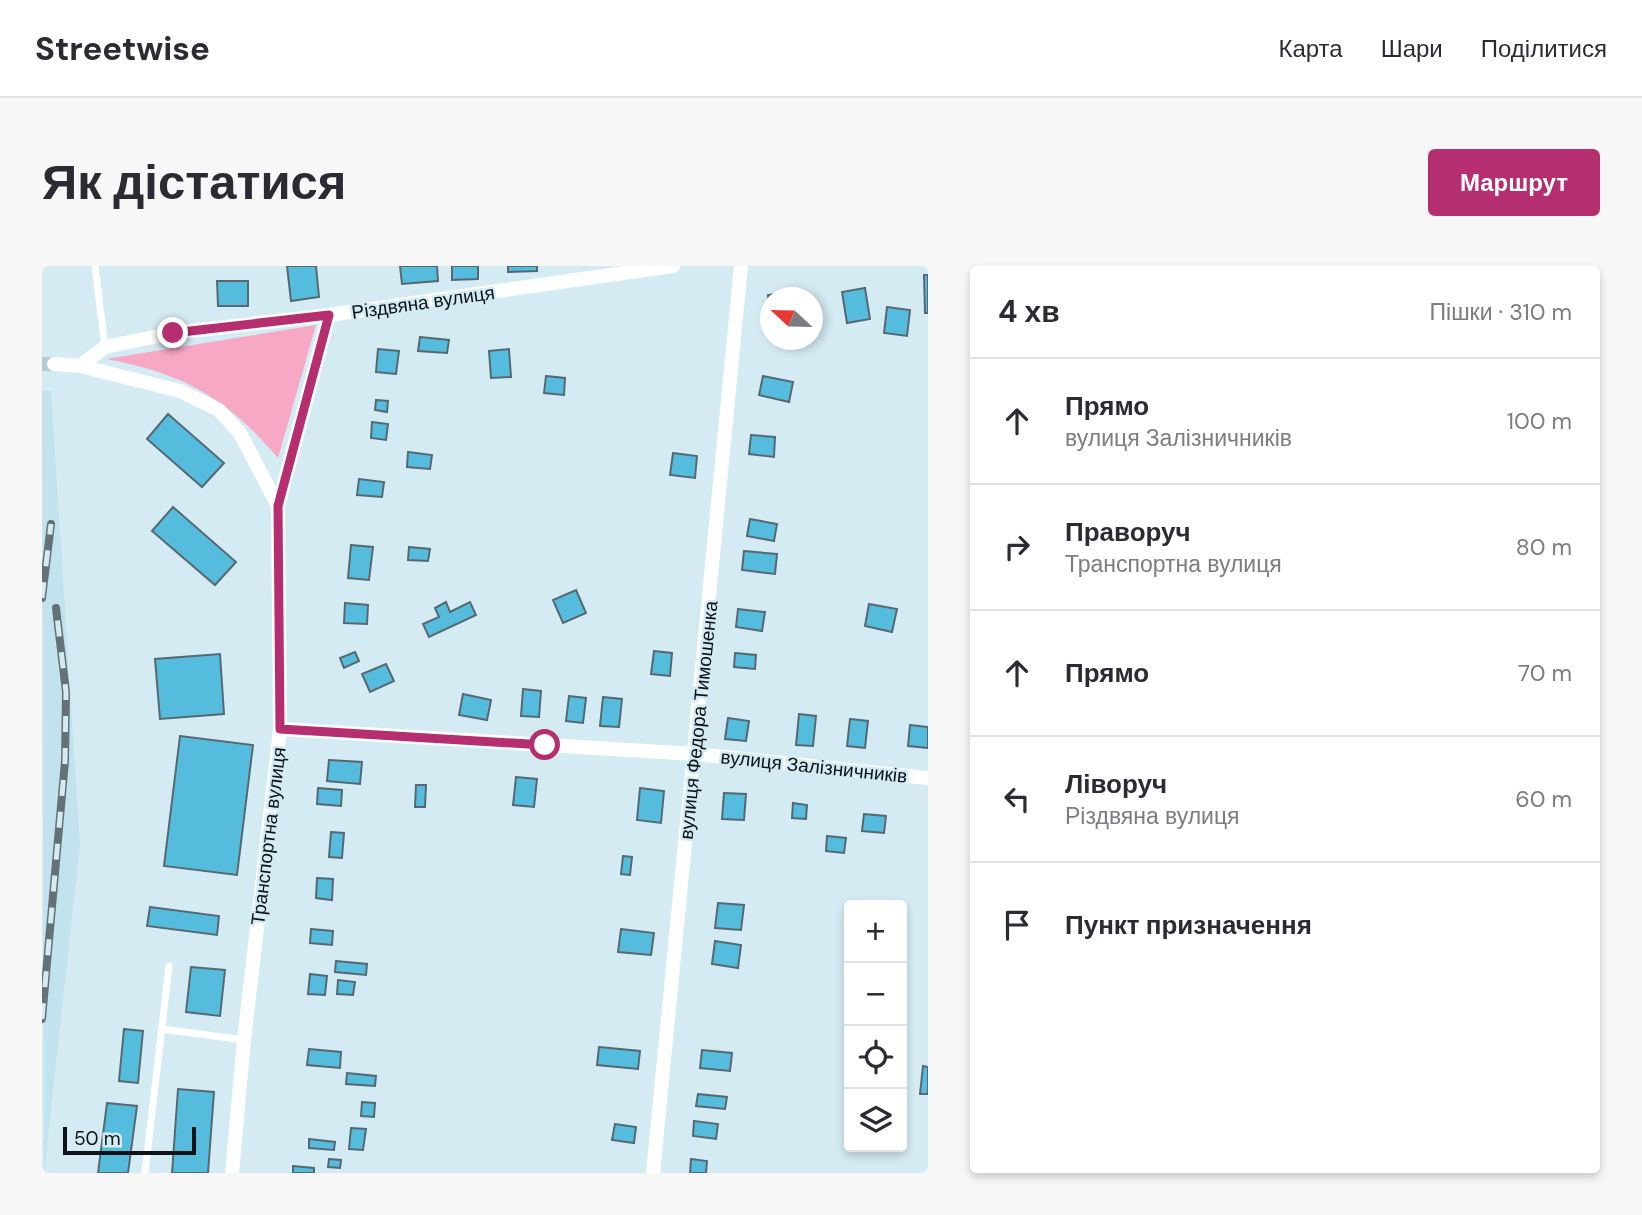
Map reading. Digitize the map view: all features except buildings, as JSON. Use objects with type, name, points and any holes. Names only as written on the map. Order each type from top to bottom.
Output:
[{"type":"street","name":"Різдвяна вулиця","points":[[80,366],[105,347],[173,333],[329,315],[673,266]]},
{"type":"street","name":"вулиця Федора Тимошенка","points":[[653,1173],[741,266]]},
{"type":"street","points":[[278,506],[329,315]]},
{"type":"street","points":[[54,364],[80,366]]},
{"type":"street","name":"Транспортна вулиця","points":[[80,366],[180,391],[219,410],[240,433],[278,506],[280,729],[244,1040],[232,1173]]},
{"type":"street","name":"вулиця Залізничників","points":[[280,729],[695,754],[928,778]]},
{"type":"lane","points":[[95,266],[105,347]]},
{"type":"lane","points":[[145,1173],[169,966]]},
{"type":"lane","points":[[162,1029],[244,1040]]},
{"type":"shaded area","points":[[316,325],[278,458],[240,419],[202,391],[158,372],[106,359]]},
{"type":"shaded area","points":[[42,391],[51,391],[80,845],[44,1173]]},
{"type":"tunnel","points":[[42,364],[54,364]]},
{"type":"railway","points":[[42,598],[51,524]]},
{"type":"railway","points":[[42,1019],[65,761],[66,692],[56,608]]},
{"type":"route","points":[[173,333],[329,315],[278,506],[280,729],[545,745]]}]
